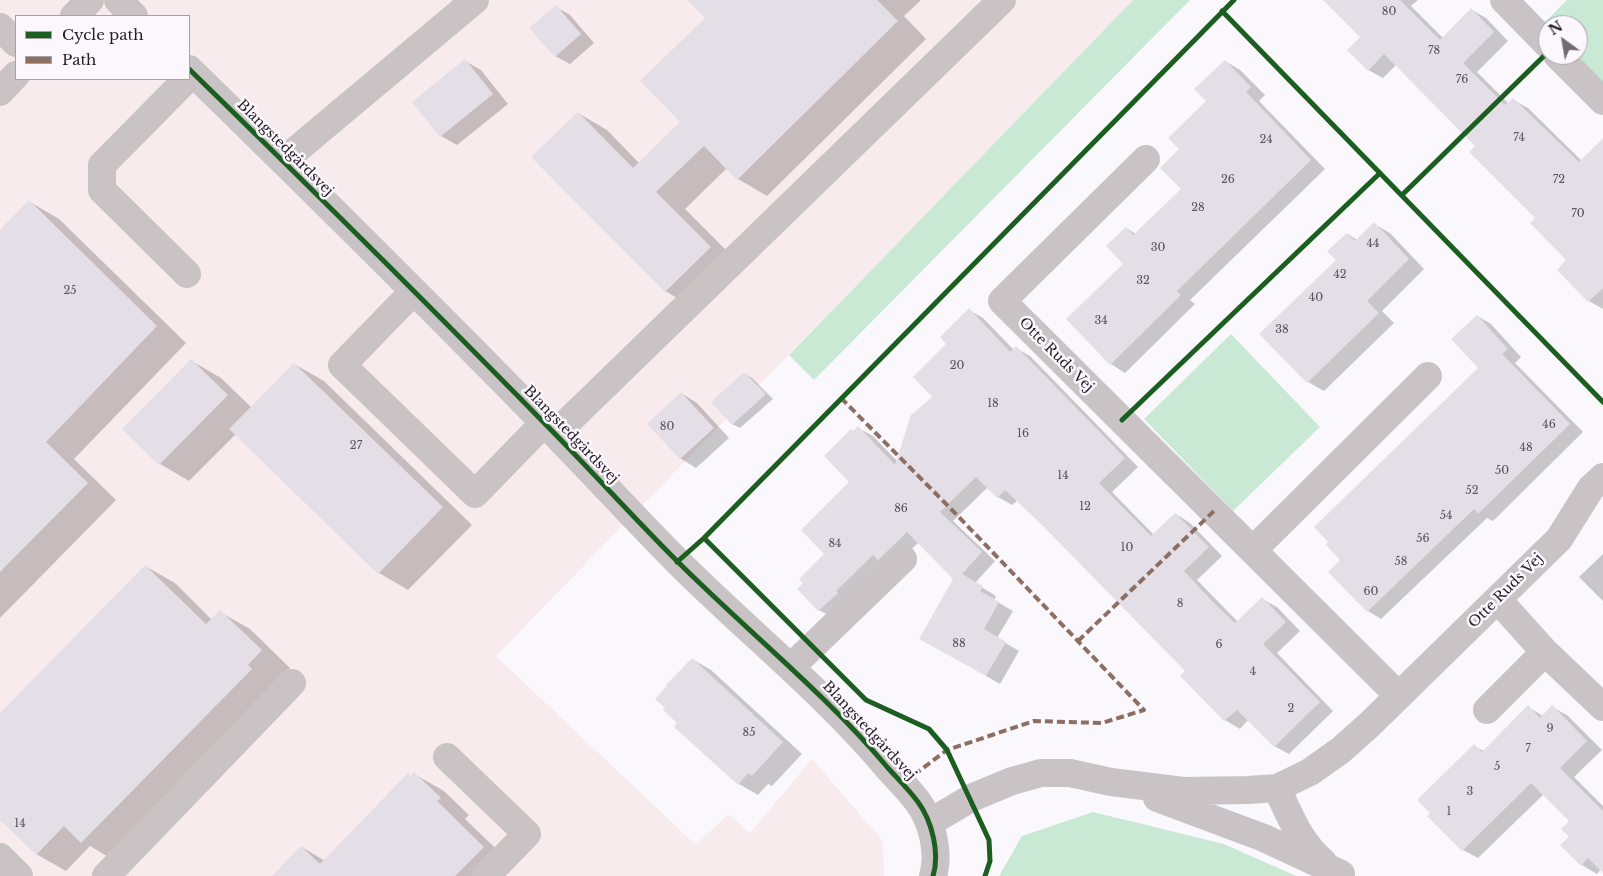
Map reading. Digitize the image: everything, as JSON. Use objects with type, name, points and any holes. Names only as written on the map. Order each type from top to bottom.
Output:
[{"type":"street","points":[[75,15],[90,0]]},
{"type":"street","points":[[118,0],[133,15]]},
{"type":"street","points":[[283,161],[475,0]]},
{"type":"street","points":[[413,292],[342,365],[475,494],[550,429],[1002,0]]},
{"type":"street","points":[[1504,0],[1538,35]]},
{"type":"street","points":[[0,27],[15,42]]},
{"type":"street","points":[[1568,65],[1603,101]]},
{"type":"street","name":"Blangstedgårdsvej","points":[[190,75],[283,161],[550,429],[677,562],[819,693],[873,750],[919,802],[929,823],[935,849],[933,876]]},
{"type":"street","points":[[0,92],[15,76]]},
{"type":"street","points":[[183,80],[102,165],[102,190],[187,274]]},
{"type":"street","name":"Otte Ruds Vej","points":[[1146,160],[1002,301],[1399,696]]},
{"type":"street","points":[[1253,550],[1428,376]]},
{"type":"street","name":"Otte Ruds Vej","points":[[1277,788],[1310,772],[1341,750],[1399,696],[1559,539],[1591,488],[1603,477]]},
{"type":"street","points":[[791,667],[903,559]]},
{"type":"street","points":[[1498,600],[1545,652],[1603,707]]},
{"type":"street","points":[[1487,710],[1545,652]]},
{"type":"street","points":[[106,876],[292,683]]},
{"type":"street","points":[[447,757],[527,834],[486,876]]},
{"type":"street","points":[[929,823],[971,798],[1012,781],[1041,773],[1070,773],[1111,782],[1184,790],[1228,791],[1277,788],[1294,825],[1310,850],[1343,875]]},
{"type":"street","points":[[1111,782],[1264,838],[1343,875]]},
{"type":"street","points":[[0,858],[19,876]]},
{"type":"shaded area","points":[[0,0],[1133,0],[496,656],[696,845],[728,814],[750,833],[812,759],[883,841],[884,876],[0,876]]},
{"type":"green space","points":[[1133,0],[1190,0],[814,380],[789,355]]},
{"type":"green space","points":[[1567,0],[1603,0],[1603,89],[1580,65],[1588,65],[1588,15],[1552,15]]},
{"type":"green space","points":[[1231,334],[1320,427],[1233,511],[1144,419]]},
{"type":"green space","points":[[1093,812],[1224,844],[1296,876],[999,876],[1022,836]]},
{"type":"building","points":[[687,0],[877,0],[898,21],[737,180],[704,146],[656,192],[711,247],[665,292],[531,157],[578,112],[633,168],[680,122],[640,81],[705,18]]},
{"type":"building","points":[[1323,0],[1400,0],[1440,40],[1471,8],[1494,32],[1463,63],[1505,105],[1513,98],[1579,162],[1603,138],[1603,288],[1588,302],[1557,270],[1566,260],[1530,223],[1535,218],[1469,152],[1475,146],[1384,54],[1368,71],[1347,50],[1360,37]]},
{"type":"building","points":[[556,5],[581,34],[555,57],[529,28]]},
{"type":"building","points":[[465,59],[493,94],[440,137],[412,102]]},
{"type":"building","points":[[1225,60],[1251,87],[1246,92],[1311,160],[1177,291],[1181,295],[1110,365],[1066,319],[1123,264],[1106,246],[1126,227],[1133,235],[1181,189],[1160,168],[1179,149],[1168,138],[1206,101],[1194,89]]},
{"type":"building","points":[[29,200],[157,326],[46,442],[88,483],[0,572],[0,230]]},
{"type":"building","points":[[1374,222],[1409,259],[1367,301],[1379,313],[1307,383],[1259,334],[1336,260],[1327,251],[1347,233],[1355,241]]},
{"type":"building","points":[[969,308],[1010,352],[1016,346],[1125,458],[1099,483],[1151,536],[1175,513],[1209,547],[1184,571],[1213,602],[1235,623],[1262,597],[1286,622],[1263,644],[1320,702],[1274,747],[1237,710],[1224,721],[1180,676],[1185,671],[1042,525],[1005,490],[997,498],[976,477],[940,512],[982,552],[962,574],[983,586],[980,591],[999,602],[984,629],[1006,642],[986,676],[919,639],[953,579],[907,532],[878,560],[873,555],[836,591],[838,593],[818,611],[797,589],[803,583],[799,579],[824,554],[801,530],[849,482],[824,456],[851,429],[853,431],[858,426],[895,465],[911,415],[932,397],[913,377],[946,344],[940,337]]},
{"type":"building","points":[[1477,315],[1508,349],[1502,354],[1570,424],[1478,514],[1474,509],[1367,612],[1328,572],[1340,560],[1325,544],[1328,542],[1314,527],[1478,368],[1451,339]]},
{"type":"building","points":[[191,359],[228,395],[159,465],[122,429]]},
{"type":"building","points":[[294,363],[443,507],[378,574],[229,429]]},
{"type":"building","points":[[744,372],[766,394],[732,425],[711,402]]},
{"type":"building","points":[[681,392],[714,428],[680,459],[647,424]]},
{"type":"building","points":[[145,565],[206,624],[220,610],[262,650],[248,665],[252,669],[81,843],[64,826],[36,855],[0,820],[0,713]]},
{"type":"building","points":[[692,658],[783,742],[752,776],[748,773],[738,785],[674,727],[677,723],[663,710],[665,708],[655,699]]},
{"type":"building","points":[[1528,705],[1540,718],[1552,705],[1587,741],[1560,768],[1603,811],[1603,873],[1588,858],[1581,866],[1560,845],[1569,837],[1561,829],[1569,821],[1531,783],[1462,851],[1427,816],[1430,813],[1417,800],[1474,744],[1482,752]]},
{"type":"building","points":[[414,772],[441,798],[437,801],[484,847],[455,876],[272,876],[301,846],[320,864],[408,773],[411,776]]},
{"type":"marked path","points":[[841,398],[956,514],[1144,710],[1102,723],[1034,721],[947,750],[902,784]]},
{"type":"marked path","points":[[1078,641],[1214,511]]},
{"type":"cycle path","points":[[677,562],[704,538],[1234,0]]},
{"type":"cycle path","points":[[1222,11],[1603,402]]},
{"type":"cycle path","points":[[1402,195],[1538,62]]},
{"type":"cycle path","points":[[190,70],[466,343],[677,561],[838,713],[863,740],[911,793],[923,810],[931,828],[935,847],[936,857],[933,876]]},
{"type":"cycle path","points":[[1122,420],[1380,173]]},
{"type":"cycle path","points":[[704,538],[866,700],[929,729],[947,750],[989,840],[990,861],[985,876]]}]
